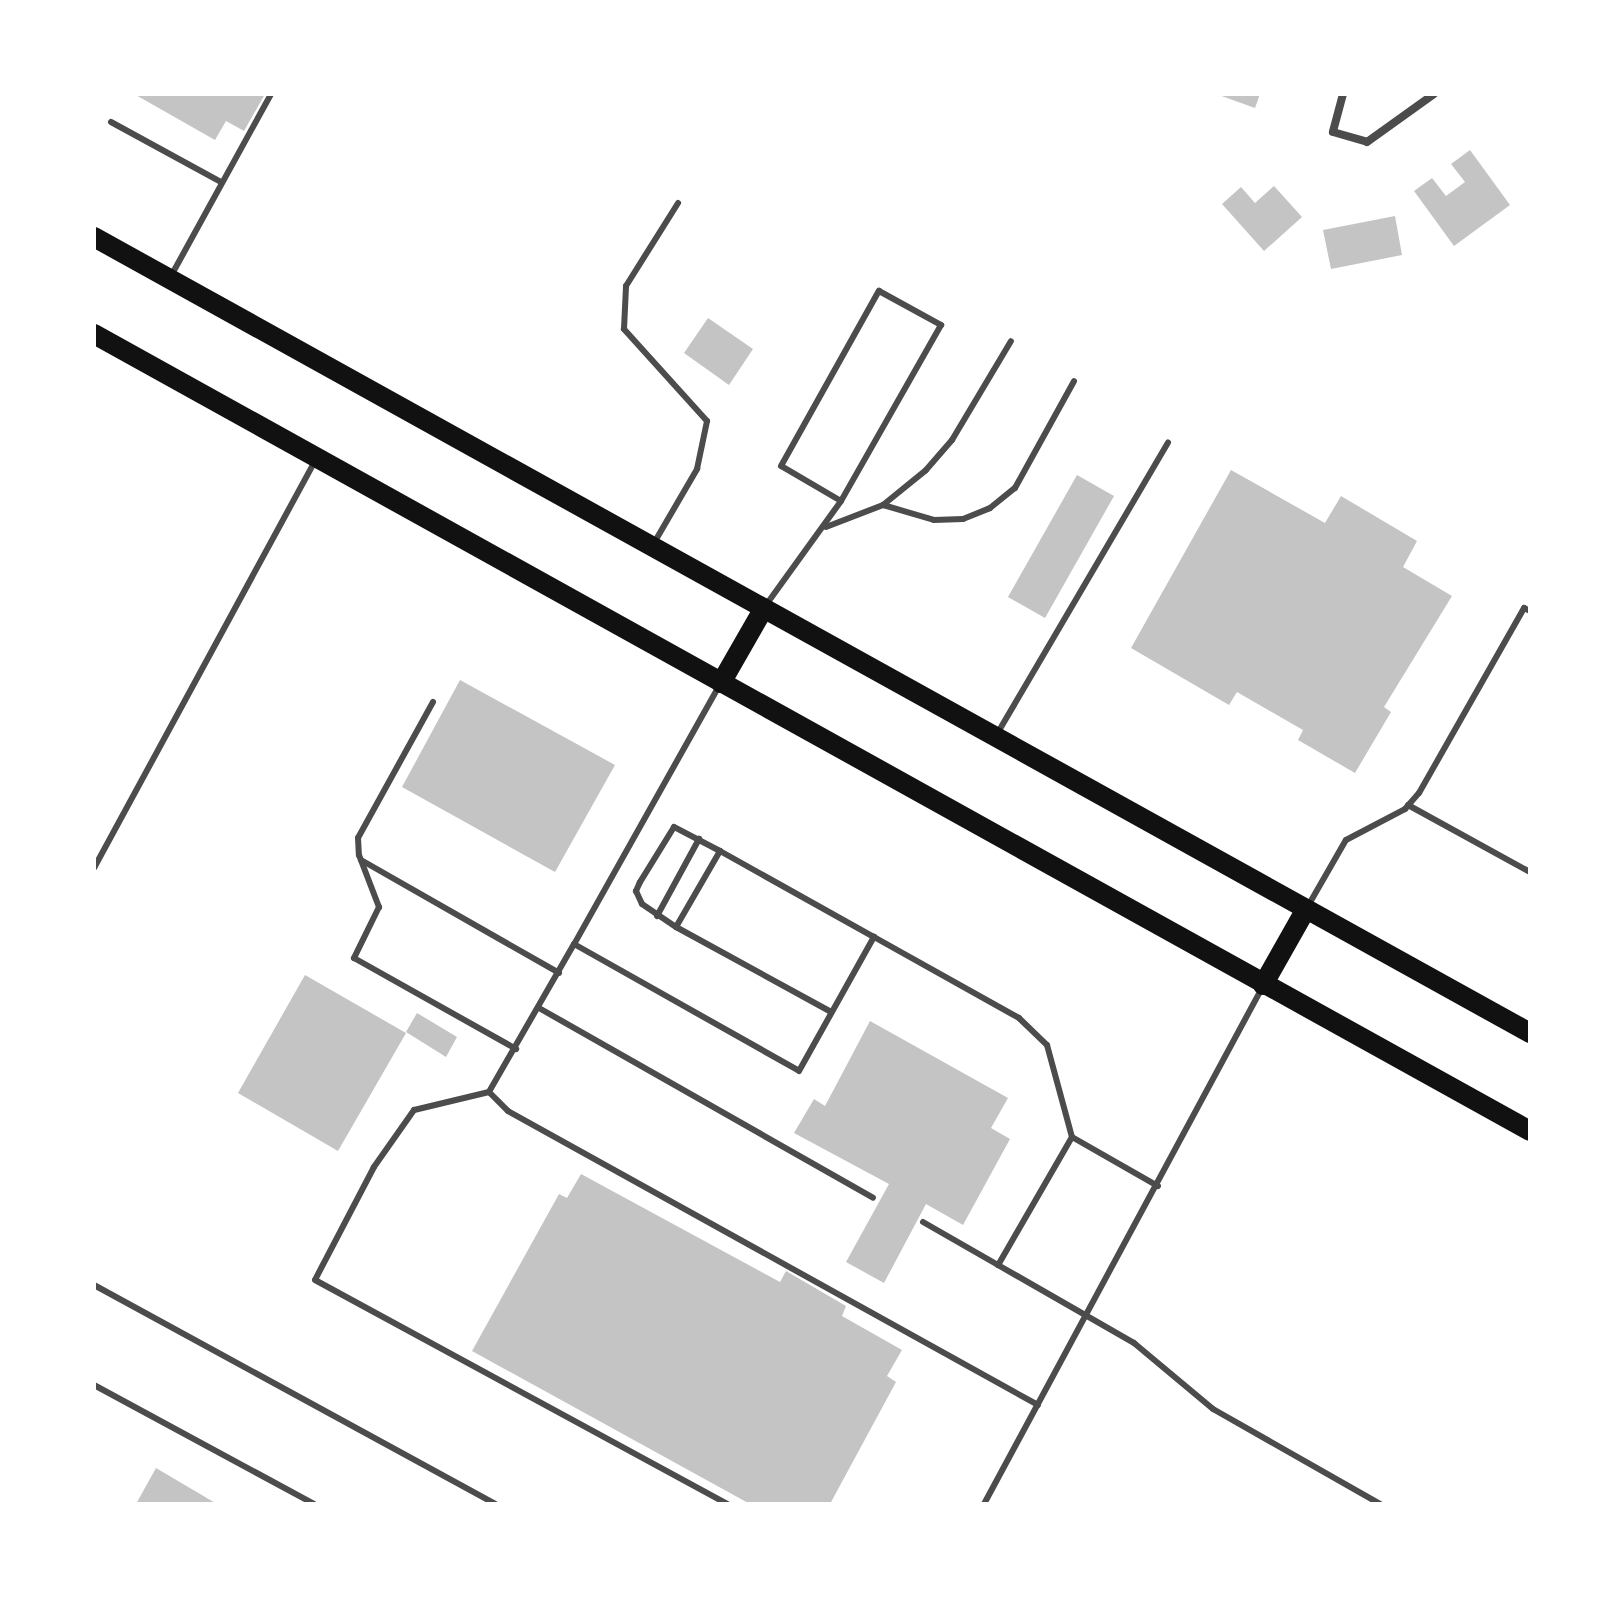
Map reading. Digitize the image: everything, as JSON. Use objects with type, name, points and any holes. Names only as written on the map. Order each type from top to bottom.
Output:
[{"type":"main road","points":[[94,237],[1530,1033]]},
{"type":"main road","points":[[94,334],[1530,1131]]},
{"type":"main road","points":[[721,683],[764,608]]},
{"type":"main road","points":[[1263,985],[1306,909]]},
{"type":"street","points":[[1343,94],[1333,132],[1367,142],[1434,94]]},
{"type":"lane","points":[[169,279],[271,94]]},
{"type":"lane","points":[[111,122],[221,182]]},
{"type":"lane","points":[[652,547],[697,469],[707,421],[624,329],[626,286],[678,203]]},
{"type":"lane","points":[[764,608],[826,527],[841,501],[941,325],[879,291],[781,466],[841,501]]},
{"type":"lane","points":[[826,527],[883,505],[926,470],[952,440],[1011,341]]},
{"type":"lane","points":[[883,505],[934,520],[963,519],[990,508],[1015,488],[1074,381]]},
{"type":"lane","points":[[996,737],[1168,442]]},
{"type":"lane","points":[[94,868],[317,458]]},
{"type":"lane","points":[[1306,909],[1346,840],[1408,805],[1524,608],[1530,611]]},
{"type":"lane","points":[[721,683],[489,1092],[414,1110],[374,1167],[315,1280],[727,1504]]},
{"type":"lane","points":[[433,702],[358,838],[361,860],[379,907],[354,958],[516,1049]]},
{"type":"lane","points":[[1408,805],[1530,872]]},
{"type":"lane","points":[[831,1012],[657,916],[636,891],[666,833],[674,827],[699,839],[1019,1018],[1047,1045],[1072,1137],[1158,1186]]},
{"type":"lane","points":[[657,916],[699,839]]},
{"type":"lane","points":[[676,927],[720,851]]},
{"type":"lane","points":[[361,860],[559,973]]},
{"type":"lane","points":[[574,944],[799,1071],[874,937]]},
{"type":"lane","points":[[984,1504],[1158,1186],[1263,985]]},
{"type":"lane","points":[[539,1008],[873,1198]]},
{"type":"lane","points":[[489,1092],[508,1111],[1038,1405]]},
{"type":"lane","points":[[998,1265],[1072,1137]]},
{"type":"lane","points":[[923,1222],[1134,1343],[1213,1409],[1380,1504]]},
{"type":"lane","points":[[94,1285],[495,1504]]},
{"type":"lane","points":[[94,1385],[314,1504]]},
{"type":"building","points":[[134,94],[265,94],[244,131],[226,121],[215,140]]},
{"type":"building","points":[[1216,94],[1260,94],[1255,108]]},
{"type":"building","points":[[1470,150],[1510,205],[1454,246],[1414,191],[1432,178],[1446,196],[1465,182],[1451,164]]},
{"type":"building","points":[[1274,186],[1302,217],[1264,251],[1222,204],[1241,187],[1255,203]]},
{"type":"building","points":[[1395,216],[1402,255],[1331,269],[1323,230]]},
{"type":"building","points":[[708,318],[753,349],[729,385],[684,353]]},
{"type":"building","points":[[1231,470],[1325,523],[1341,496],[1417,541],[1403,567],[1452,596],[1384,707],[1391,712],[1355,773],[1298,740],[1303,730],[1237,692],[1229,705],[1131,648]]},
{"type":"building","points":[[1077,475],[1114,496],[1045,618],[1008,597]]},
{"type":"building","points":[[460,680],[615,765],[555,872],[402,787]]},
{"type":"building","points":[[305,975],[406,1033],[338,1151],[238,1093]]},
{"type":"building","points":[[417,1013],[457,1037],[446,1057],[406,1032]]},
{"type":"building","points":[[870,1021],[1008,1098],[991,1128],[1010,1139],[963,1225],[926,1204],[884,1283],[846,1262],[889,1184],[794,1133],[814,1099],[825,1106]]},
{"type":"building","points":[[581,1174],[780,1282],[786,1271],[846,1306],[842,1316],[902,1350],[887,1376],[896,1382],[830,1504],[750,1504],[472,1351],[559,1194],[567,1198]]},
{"type":"building","points":[[156,1468],[217,1504],[136,1504]]}]
